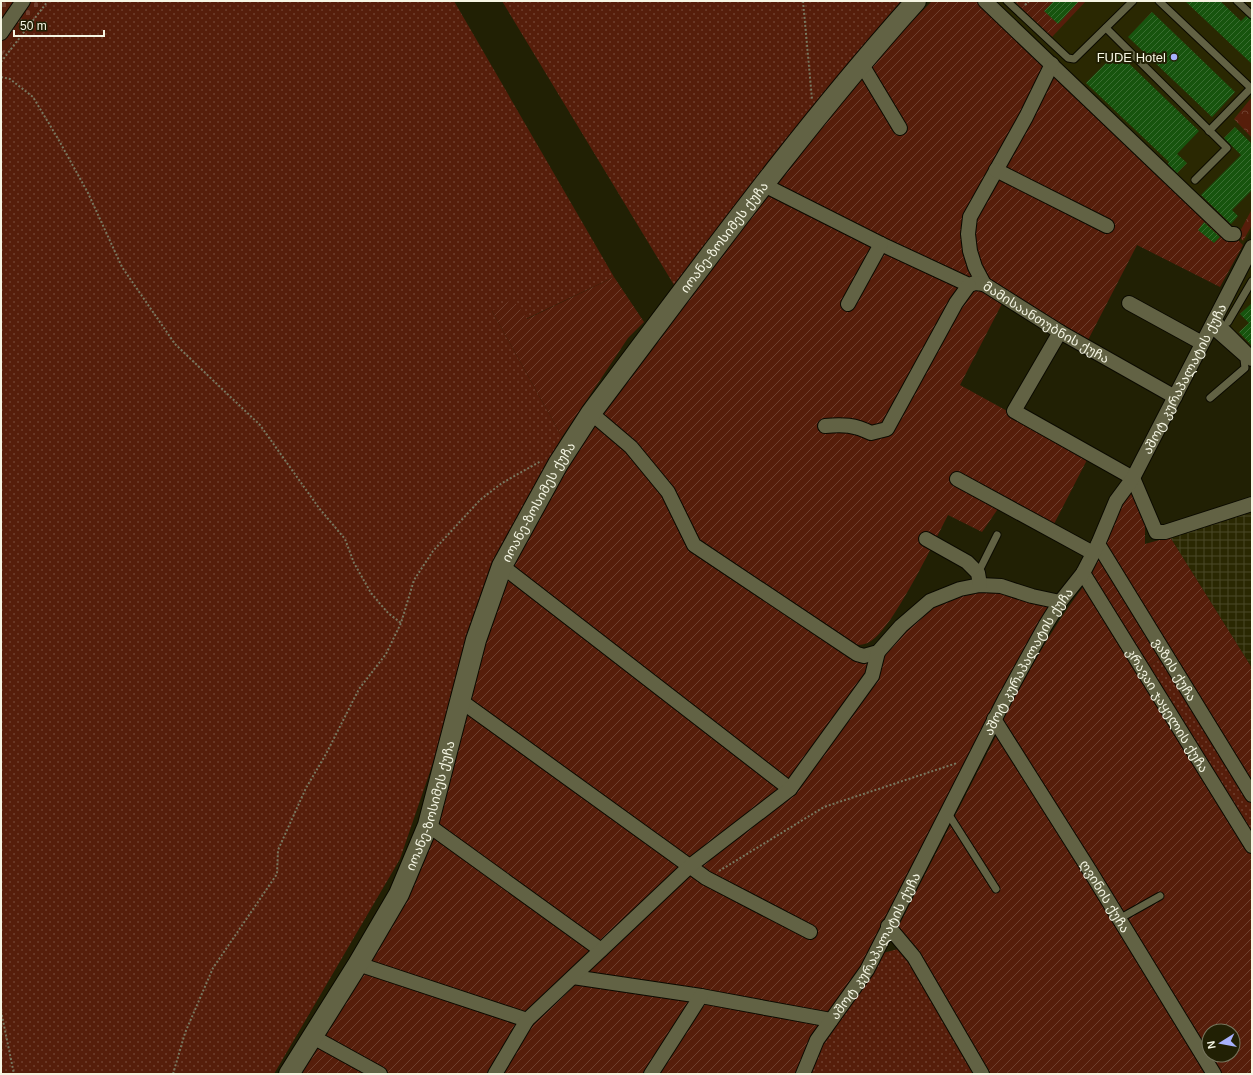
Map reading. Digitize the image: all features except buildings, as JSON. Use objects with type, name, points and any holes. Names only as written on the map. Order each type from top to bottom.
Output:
[{"type":"street","points":[[1,33],[23,1]]},
{"type":"street","name":"იოანე-ზოსიმეს ქუჩა","points":[[289,1074],[358,964],[399,894],[428,825],[476,640],[502,566],[558,464],[591,413],[814,120],[861,63],[916,1]]},
{"type":"street","points":[[986,1],[1229,234],[1234,234]]},
{"type":"street","points":[[861,63],[900,128]]},
{"type":"street","name":"მამისაანთუბნის ქუჩა","points":[[1052,64],[1026,117],[970,217],[968,234],[975,267],[984,284],[1060,332],[1175,397]]},
{"type":"street","points":[[996,170],[1107,226]]},
{"type":"street","points":[[764,185],[881,244],[969,286]]},
{"type":"street","points":[[848,304],[881,244]]},
{"type":"street","name":"აშოტ კურაპალატის ქუჩა","points":[[802,1074],[817,1040],[867,970],[994,719],[1045,626],[1060,602],[1083,573],[1096,548],[1116,501],[1133,478],[1202,343],[1217,324],[1250,256]]},
{"type":"street","points":[[825,426],[842,424],[857,426],[871,433],[887,429],[956,303],[969,286],[975,283],[984,284]]},
{"type":"street","points":[[1129,303],[1202,343]]},
{"type":"street","points":[[1217,324],[1252,359]]},
{"type":"street","points":[[1060,332],[1014,411],[1133,478],[1156,532],[1165,532],[1252,504]]},
{"type":"street","points":[[591,413],[632,447],[668,492],[694,545],[857,654],[864,656],[878,652]]},
{"type":"street","points":[[957,479],[1096,548]]},
{"type":"street","points":[[926,540],[967,562],[979,579],[1032,596],[1060,602]]},
{"type":"street","name":"ვაზის ქუჩა","points":[[1096,548],[1252,795]]},
{"type":"street","points":[[502,566],[790,788]]},
{"type":"street","name":"კრავაი ჯაყელის ქუჩა","points":[[1083,573],[1252,846]]},
{"type":"street","points":[[495,1074],[527,1020],[690,866],[790,788],[872,676],[878,652],[901,626],[930,601],[960,589],[979,579]]},
{"type":"street","points":[[461,701],[706,878],[810,932]]},
{"type":"street","name":"ღვინის ქუჩა","points":[[994,719],[1214,1074]]},
{"type":"street","points":[[428,825],[601,950]]},
{"type":"street","points":[[888,926],[914,957],[982,1074]]},
{"type":"street","points":[[358,964],[527,1020]]},
{"type":"street","points":[[573,977],[701,996],[831,1020]]},
{"type":"street","points":[[651,1074],[701,996]]},
{"type":"street","points":[[313,1037],[363,1070],[380,1074]]},
{"type":"lane","points":[[1007,1],[1068,58],[1074,59],[1133,1]]},
{"type":"lane","points":[[1159,1],[1251,89],[1209,130]]},
{"type":"lane","points":[[1237,1],[1252,15]]},
{"type":"lane","points":[[1106,28],[1227,148],[1195,180]]},
{"type":"lane","points":[[1210,398],[1246,368],[1244,359],[1217,324],[1252,281]]},
{"type":"lane","points":[[979,579],[997,535]]},
{"type":"lane","points":[[948,812],[996,889]]},
{"type":"lane","points":[[1119,919],[1160,896]]},
{"type":"path","points":[[1,62],[48,1]]},
{"type":"path","points":[[803,1],[814,120]]},
{"type":"path","points":[[1,77],[10,79],[33,97],[88,193],[122,267],[175,344],[260,425],[320,508],[345,538],[354,563],[371,593],[388,613],[401,623]]},
{"type":"path","points":[[173,1074],[187,1027],[213,968],[277,874],[278,850],[306,788],[326,754],[359,689],[386,654],[401,623],[414,580],[433,551],[480,500],[502,483],[546,458]]},
{"type":"path","points":[[706,878],[824,807],[976,757]]},
{"type":"path","points":[[1,1011],[14,1074]]},
{"type":"shaded area","points":[[992,1],[1252,1],[1252,229],[1243,245]]},
{"type":"shaded area","points":[[1252,262],[1252,353],[1223,321]]},
{"type":"shaded area","points":[[1252,512],[1252,668],[1170,537]]},
{"type":"green space","points":[[1,1],[43,1],[1,57]]},
{"type":"green space","points":[[43,1],[454,1],[614,277],[526,319],[492,311],[562,437],[493,563],[435,757],[400,859],[274,1074],[1,1074],[1,57]]},
{"type":"green space","points":[[502,1],[901,1],[781,147],[727,220],[674,285]]},
{"type":"green space","points":[[932,1],[992,1],[1243,245],[1220,287],[1137,245],[1088,340],[1008,292],[960,385],[1089,456],[1053,526],[1004,500],[982,532],[948,515],[901,603],[890,620],[880,633],[871,641],[853,645],[701,543],[604,415],[601,405],[854,80]]},
{"type":"green space","points":[[1086,1],[1052,37],[1015,2]]},
{"type":"green space","points":[[1252,97],[1252,138],[1234,119]]},
{"type":"green space","points":[[1252,209],[1252,225],[1243,241],[1238,235]]},
{"type":"green space","points":[[614,277],[644,322],[628,338],[562,437],[492,311],[513,299],[527,319]]},
{"type":"green space","points":[[591,413],[631,447],[694,545],[864,656],[930,601],[980,585],[1060,602],[803,1074],[667,1074],[653,1072],[651,1074],[289,1074],[399,894],[476,640]]},
{"type":"green space","points":[[1132,489],[1145,515],[1145,544],[1170,537],[1252,668],[1252,788],[1102,538],[1122,501]]},
{"type":"green space","points":[[1098,544],[1166,655],[1143,670],[1083,573]]},
{"type":"green space","points":[[1086,583],[1252,851],[1252,1074],[1217,1074],[1210,1063],[1241,1063],[1241,1023],[1201,1023],[1201,1048],[1000,725],[1040,652]]},
{"type":"green space","points":[[1166,655],[1252,795],[1252,846],[1143,670]]},
{"type":"green space","points":[[998,732],[1201,1059],[1201,1063],[1203,1063],[1210,1074],[986,1074],[896,931]]},
{"type":"green space","points":[[902,948],[982,1074],[803,1074],[875,955]]},
{"type":"place","name":"FUDE Hotel","points":[[1174,57]]}]
